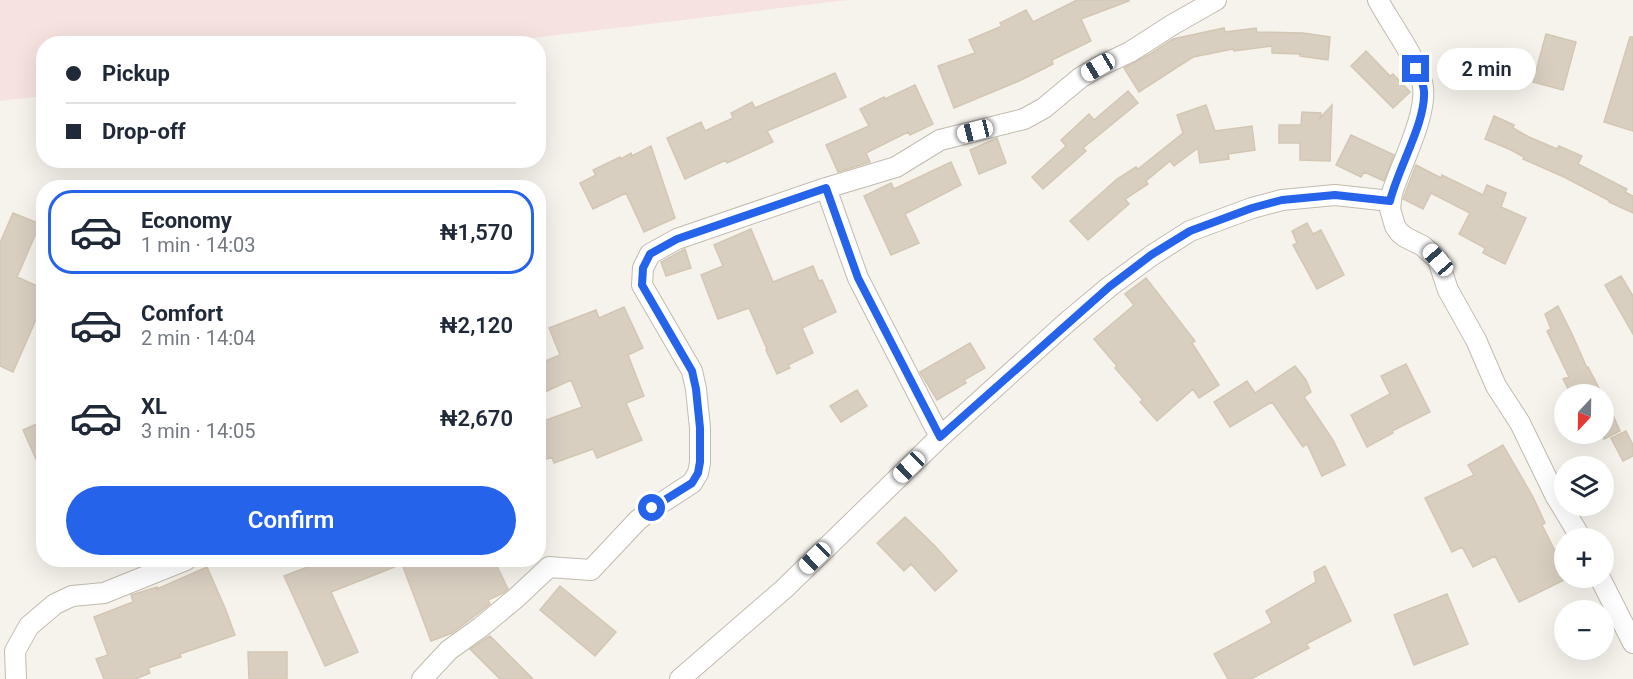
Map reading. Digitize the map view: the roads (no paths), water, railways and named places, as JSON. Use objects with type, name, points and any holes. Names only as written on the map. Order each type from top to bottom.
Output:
[{"type":"street","points":[[422,679],[449,650],[482,627],[549,567],[591,570],[638,520],[652,508],[692,483],[698,473],[700,428],[696,389],[692,371],[642,285],[643,268],[650,254],[677,239],[826,188],[896,167],[940,140],[1024,118],[1044,108],[1080,78],[1130,52],[1172,24],[1216,0]]},
{"type":"street","points":[[1378,0],[1405,44],[1424,88],[1422,112],[1390,201],[1391,218],[1399,232],[1423,246],[1438,260],[1448,290],[1476,340],[1496,386],[1520,423],[1555,495],[1575,528]]},
{"type":"street","points":[[826,188],[858,278],[940,437]]},
{"type":"street","points":[[680,679],[784,589],[940,437],[1109,287],[1151,255],[1190,231],[1252,208],[1282,200],[1335,195],[1390,201]]},
{"type":"street","points":[[16,679],[15,651],[28,626],[55,604],[72,596],[104,593],[169,567]]},
{"type":"street","points":[[1605,588],[1633,643]]}]
